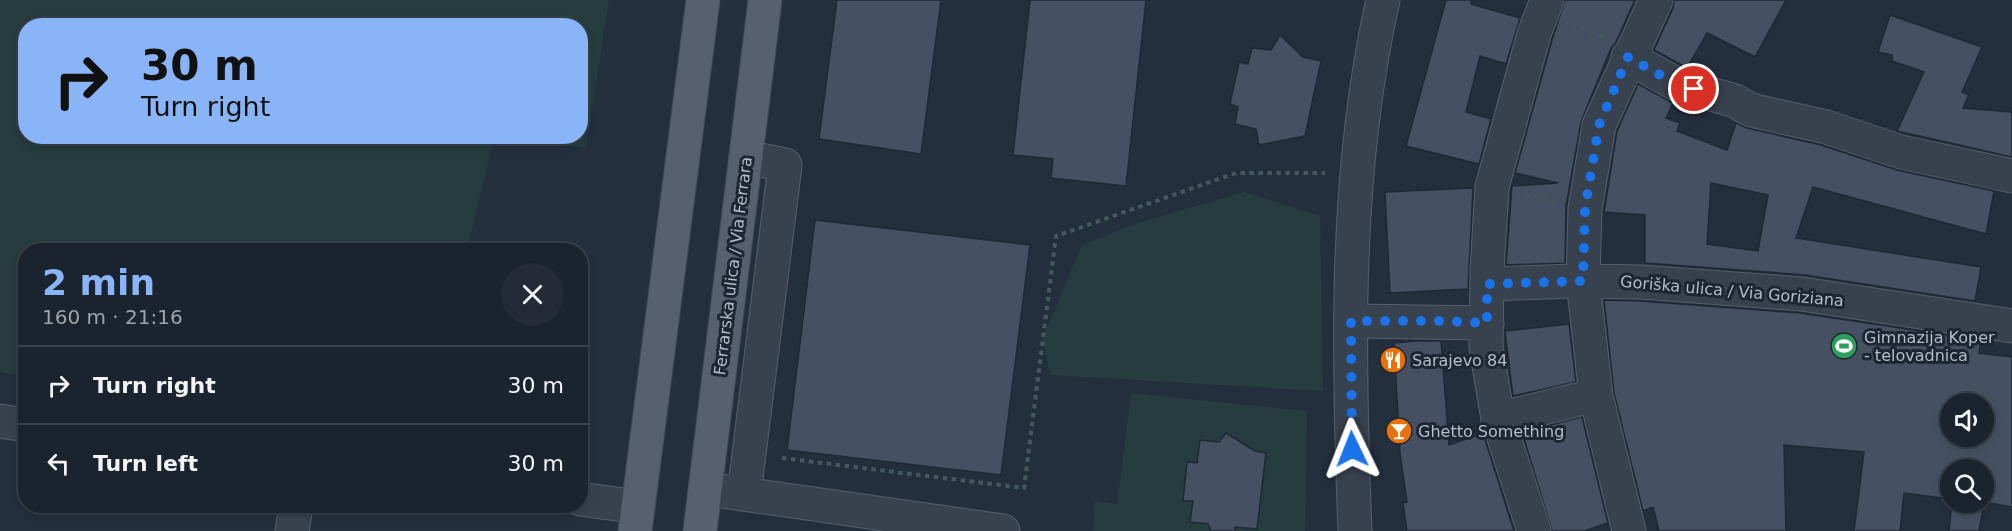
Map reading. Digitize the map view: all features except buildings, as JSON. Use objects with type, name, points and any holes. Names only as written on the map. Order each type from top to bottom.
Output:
[{"type":"main road","points":[[636,519],[703,0]]},
{"type":"main road","name":"Ferrarska ulica / Via Ferrara","points":[[700,531],[765,0]]},
{"type":"street","points":[[1355,531],[1351,428],[1351,321],[1356,172],[1383,0]]},
{"type":"street","points":[[1534,531],[1499,424],[1486,348],[1487,284],[1492,187],[1534,34],[1547,0]]},
{"type":"street","points":[[1629,531],[1596,396],[1583,281],[1585,209],[1599,125],[1617,48],[1656,0]]},
{"type":"street","points":[[1617,48],[1676,84],[1735,101],[1752,110],[1826,127],[1901,152],[2012,177]]},
{"type":"street","points":[[744,494],[785,165],[746,157]]},
{"type":"street","name":"Goriška ulica / Via Goriziana","points":[[1487,284],[1642,282],[1802,294],[2012,326]]},
{"type":"street","points":[[1351,321],[1487,323]]},
{"type":"street","points":[[1499,424],[1576,400]]},
{"type":"street","points":[[0,421],[18,424]]},
{"type":"street","points":[[706,489],[1003,531]]},
{"type":"street","points":[[588,502],[636,519]]},
{"type":"street","points":[[292,531],[295,513]]},
{"type":"path","points":[[1569,24],[1617,48]]},
{"type":"path","points":[[774,457],[1024,488],[1056,236],[1236,173],[1356,172]]},
{"type":"path","points":[[1524,194],[1564,205]]},
{"type":"green space","points":[[0,0],[609,0],[588,135],[588,18],[18,18],[18,144],[492,144],[469,243],[18,243],[18,375],[0,372]]},
{"type":"green space","points":[[554,144],[587,144],[586,148]]},
{"type":"green space","points":[[1244,192],[1320,216],[1323,391],[1050,375],[1043,338],[1082,245],[1132,225]]},
{"type":"green space","points":[[1131,393],[1307,411],[1305,531],[1093,531],[1095,501],[1117,504]]},
{"type":"place","name":"Gimnazija Koper - telovadnica","points":[[1844,346]]},
{"type":"place","name":"Sarajevo 84","points":[[1393,360]]},
{"type":"place","name":"Ghetto Something","points":[[1399,431]]},
{"type":"route","points":[[1352,449],[1351,321],[1487,323],[1487,284],[1583,281],[1585,209],[1599,125],[1628,57],[1676,84],[1694,89]]}]
